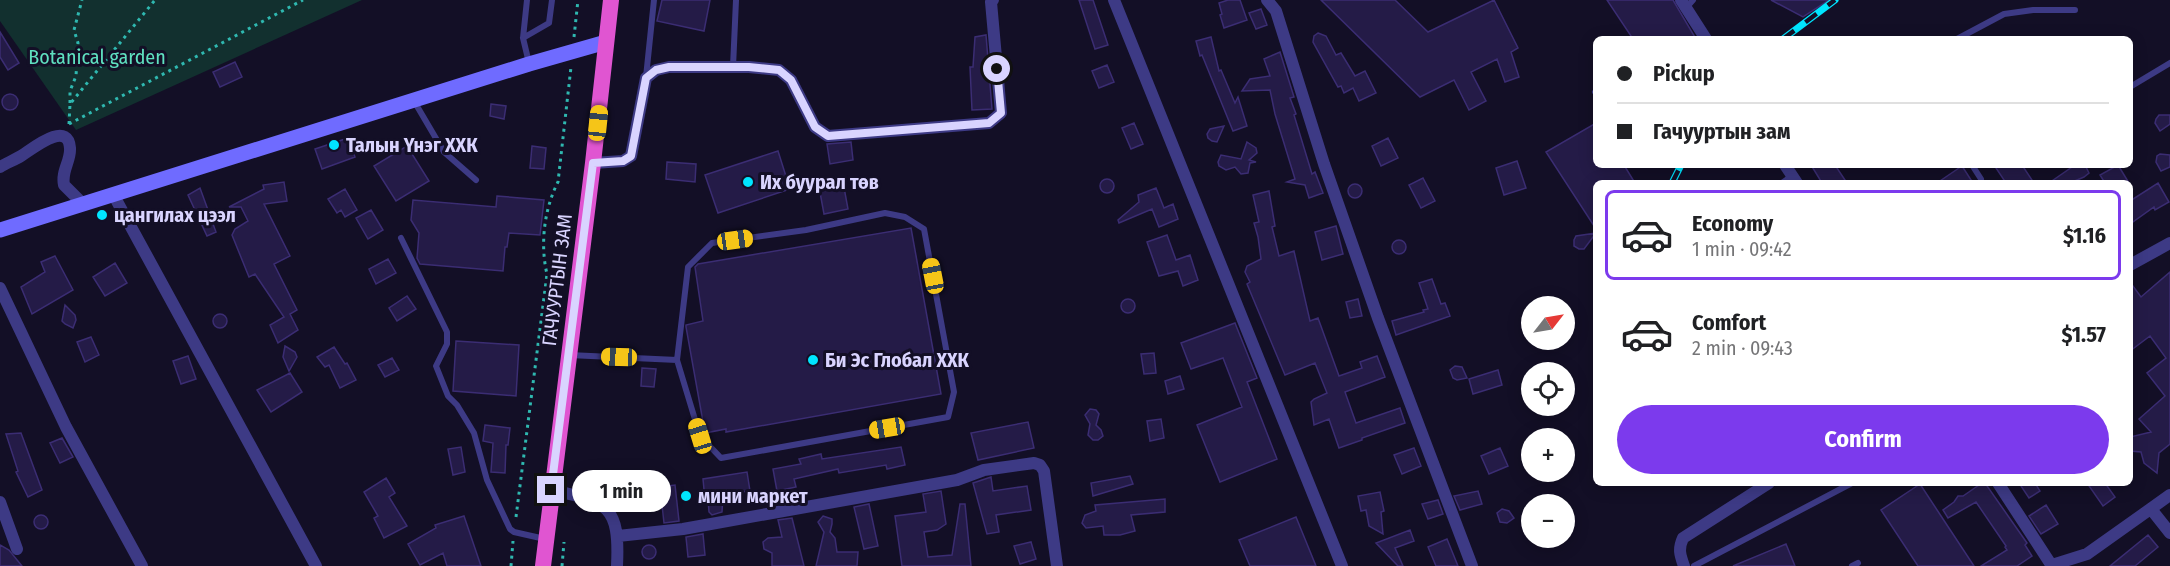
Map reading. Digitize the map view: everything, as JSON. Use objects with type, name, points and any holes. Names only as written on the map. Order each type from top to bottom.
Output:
[{"type":"highway","name":"ГАЧУУРТЫН ЗАМ","points":[[543,566],[593,163],[610,0]]},
{"type":"main road","points":[[0,230],[529,64],[606,42]]},
{"type":"street","points":[[593,163],[623,161],[631,156],[646,78],[656,70],[669,67],[779,70],[791,80],[815,127],[828,136],[989,123],[1001,113],[991,2],[993,0]]},
{"type":"street","points":[[1114,0],[1342,566]]},
{"type":"street","points":[[1267,0],[1276,11],[1324,164],[1366,285],[1472,566]]},
{"type":"street","points":[[1687,2],[1704,36]]},
{"type":"street","points":[[0,167],[45,140],[62,136],[69,142],[70,148],[64,173],[64,185],[83,204]]},
{"type":"street","points":[[113,194],[316,566]]},
{"type":"street","points":[[2133,263],[2170,243]]},
{"type":"street","points":[[0,288],[66,427],[142,566]]},
{"type":"street","points":[[618,536],[683,529],[957,480],[984,470],[1034,463],[1040,465],[1044,471],[1057,566]]},
{"type":"street","points":[[1684,566],[1679,553],[1679,546],[1683,538],[1764,486]]},
{"type":"street","points":[[2000,486],[2052,566],[2087,554],[2170,495]]},
{"type":"street","points":[[551,490],[591,499],[604,506],[612,516],[618,536],[617,566]]},
{"type":"street","points":[[0,502],[17,549]]},
{"type":"street","points":[[2151,508],[2170,533]]},
{"type":"lane","points":[[527,0],[523,38],[529,64]]},
{"type":"lane","points":[[523,38],[549,23],[552,0]]},
{"type":"lane","points":[[646,78],[654,0]]},
{"type":"lane","points":[[733,67],[736,0]]},
{"type":"lane","points":[[1963,36],[2004,14],[2033,10],[2075,10]]},
{"type":"lane","points":[[2133,85],[2170,63]]},
{"type":"lane","points":[[414,101],[444,152],[476,180]]},
{"type":"lane","points":[[1974,168],[1981,179]]},
{"type":"lane","points":[[885,213],[905,217],[924,230],[954,392],[948,417],[721,458],[700,436],[677,360],[688,267],[712,243],[806,230],[885,213]]},
{"type":"lane","points":[[401,238],[447,332],[447,344],[436,366],[448,396],[457,405],[474,433],[487,480],[510,529],[514,532],[546,539]]},
{"type":"lane","points":[[568,355],[677,360]]},
{"type":"lane","points":[[1694,566],[1846,486]]},
{"type":"path","points":[[62,136],[69,124],[70,91],[76,76],[78,43],[74,30],[82,0]]},
{"type":"path","points":[[70,104],[155,0]]},
{"type":"path","points":[[69,124],[303,0]]},
{"type":"path","points":[[511,566],[547,274],[542,254],[550,198],[558,182],[578,0]]},
{"type":"green space","name":"Botanical garden","points":[[0,0],[362,0],[76,130],[0,21]]},
{"type":"building","points":[[662,0],[710,0],[704,31],[657,21]]},
{"type":"building","points":[[1079,0],[1093,0],[1108,45],[1095,49]]},
{"type":"building","points":[[1240,0],[1247,20],[1224,28],[1219,3]]},
{"type":"building","points":[[1321,0],[1395,0],[1428,32],[1494,0],[1518,48],[1511,52],[1519,77],[1505,82],[1497,59],[1471,72],[1486,101],[1469,110],[1454,80],[1420,97]]},
{"type":"building","points":[[1607,0],[1673,0],[1694,36],[1631,36]]},
{"type":"building","points":[[1771,0],[1829,0],[1803,17]]},
{"type":"building","points":[[1261,9],[1267,25],[1256,29],[1249,13]]},
{"type":"building","points":[[0,32],[19,63],[8,70],[0,57]]},
{"type":"building","points":[[1318,33],[1326,36],[1336,55],[1341,53],[1355,76],[1365,71],[1376,93],[1359,101],[1353,88],[1344,93],[1341,86],[1338,87],[1313,42],[1314,36]]},
{"type":"building","points":[[986,35],[992,109],[972,110],[970,67],[973,67],[975,37]]},
{"type":"building","points":[[1211,37],[1219,71],[1221,70],[1235,103],[1238,97],[1247,126],[1233,131],[1202,55],[1200,56],[1196,41]]},
{"type":"building","points":[[1280,52],[1294,97],[1290,98],[1296,114],[1294,115],[1312,174],[1315,172],[1323,193],[1309,198],[1305,185],[1287,182],[1295,179],[1270,90],[1242,91],[1250,79],[1270,76],[1264,59]]},
{"type":"building","points":[[235,62],[242,77],[220,87],[213,72]]},
{"type":"building","points":[[1107,65],[1114,82],[1099,88],[1092,71]]},
{"type":"building","points":[[7,94],[13,94],[18,102],[16,108],[7,110],[2,105],[2,99]]},
{"type":"building","points":[[491,104],[506,106],[504,119],[490,116]]},
{"type":"building","points":[[2159,115],[2170,115],[2170,124],[2160,131],[2155,123]]},
{"type":"building","points":[[1134,123],[1143,144],[1131,149],[1122,128]]},
{"type":"building","points":[[1593,125],[1593,168],[1626,168],[1633,180],[1593,180],[1593,224],[1546,152]]},
{"type":"building","points":[[1224,126],[1217,142],[1208,138],[1207,134],[1210,129]]},
{"type":"building","points":[[348,138],[355,157],[322,169],[315,149]]},
{"type":"building","points":[[1388,138],[1398,158],[1381,166],[1372,146]]},
{"type":"building","points":[[851,142],[853,160],[830,164],[827,144]]},
{"type":"building","points":[[1247,142],[1256,148],[1257,153],[1249,160],[1256,162],[1250,163],[1248,173],[1241,174],[1235,167],[1226,170],[1219,166],[1221,155],[1241,159]]},
{"type":"building","points":[[407,146],[429,181],[396,201],[374,166]]},
{"type":"building","points":[[532,146],[546,148],[544,169],[530,168]]},
{"type":"building","name":"Их буурал төв","points":[[778,151],[790,189],[718,213],[705,175]]},
{"type":"building","points":[[2160,154],[2170,155],[2170,167],[2161,171],[2156,162]]},
{"type":"building","points":[[1517,161],[1526,188],[1504,195],[1496,168]]},
{"type":"building","points":[[667,162],[696,164],[695,182],[666,179]]},
{"type":"building","points":[[1813,168],[1837,168],[1845,180],[1820,180]]},
{"type":"building","points":[[1959,168],[1963,168],[1971,180],[1941,180]]},
{"type":"building","points":[[1996,168],[2024,168],[2032,180],[2004,180]]},
{"type":"building","points":[[2071,168],[2086,168],[2089,173],[2077,180],[2053,180]]},
{"type":"building","points":[[2113,168],[2120,168],[2127,180],[2103,180],[2100,175]]},
{"type":"building","points":[[1423,178],[1435,201],[1421,208],[1409,185]]},
{"type":"building","points":[[1107,179],[1112,181],[1114,186],[1112,191],[1107,193],[1102,191],[1100,186],[1102,181]]},
{"type":"building","points":[[284,182],[287,201],[264,204],[290,256],[274,264],[297,310],[290,314],[298,330],[278,343],[270,325],[284,317],[255,274],[249,277],[232,235],[235,229],[248,221],[241,207],[229,207],[264,189],[263,185]]},
{"type":"building","points":[[843,182],[848,209],[824,214],[819,187]]},
{"type":"building","points":[[2158,183],[2169,202],[2155,210],[2154,207],[2133,222],[2133,199]]},
{"type":"building","points":[[1352,184],[1358,184],[1362,191],[1358,198],[1352,198],[1348,194],[1348,188]]},
{"type":"building","points":[[200,188],[216,232],[207,236],[188,195]]},
{"type":"building","points":[[1156,188],[1164,208],[1173,204],[1178,219],[1159,227],[1152,209],[1119,223],[1118,220],[1139,202],[1138,195]]},
{"type":"building","points":[[345,189],[357,210],[345,217],[341,210],[337,213],[328,199]]},
{"type":"building","points":[[1269,191],[1275,226],[1272,227],[1279,256],[1294,251],[1310,321],[1318,318],[1339,376],[1362,368],[1360,362],[1377,356],[1385,377],[1345,392],[1356,423],[1400,408],[1405,423],[1339,448],[1329,419],[1314,425],[1311,402],[1327,393],[1315,363],[1285,375],[1247,284],[1250,282],[1245,272],[1247,266],[1261,259],[1254,223],[1259,222],[1253,195]]},
{"type":"building","points":[[497,196],[544,200],[540,235],[509,233],[503,271],[420,264],[417,258],[419,233],[411,220],[413,200],[496,207]]},
{"type":"building","points":[[371,210],[383,230],[368,239],[356,218]]},
{"type":"building","points":[[1336,226],[1343,254],[1322,260],[1315,232]]},
{"type":"building","name":"Би Эс Глобал ХХК","points":[[911,228],[941,394],[726,432],[726,429],[705,433],[686,327],[686,325],[703,321],[695,267],[698,264]]},
{"type":"building","points":[[1593,233],[1584,249],[1574,246],[1576,236]]},
{"type":"building","points":[[1167,235],[1176,260],[1190,255],[1198,280],[1183,286],[1178,271],[1159,276],[1147,242]]},
{"type":"building","points":[[1399,240],[1404,242],[1406,247],[1404,252],[1399,254],[1394,252],[1392,247],[1394,242]]},
{"type":"building","points":[[55,256],[73,290],[32,314],[21,287],[45,272],[41,262]]},
{"type":"building","points":[[388,259],[396,273],[376,284],[369,269]]},
{"type":"building","points":[[115,263],[127,283],[105,296],[93,277]]},
{"type":"building","points":[[2170,272],[2170,444],[2159,453],[2157,473],[2144,463],[2141,452],[2133,451],[2133,436],[2151,432],[2139,419],[2165,396],[2147,373],[2166,358],[2150,336],[2133,349],[2133,286],[2141,297]]},
{"type":"building","points":[[1432,279],[1441,304],[1445,303],[1450,316],[1396,335],[1392,321],[1428,309],[1419,283]]},
{"type":"building","points":[[407,296],[416,309],[397,321],[389,308]]},
{"type":"building","points":[[1125,299],[1131,299],[1135,306],[1131,313],[1125,313],[1121,309],[1121,303]]},
{"type":"building","points":[[1358,299],[1362,316],[1350,318],[1346,302]]},
{"type":"building","points":[[65,305],[75,315],[73,328],[62,321]]},
{"type":"building","points":[[220,314],[225,316],[227,321],[225,326],[220,328],[215,326],[213,321],[215,316]]},
{"type":"building","points":[[1235,323],[1257,378],[1247,382],[1277,459],[1220,482],[1197,425],[1242,407],[1223,358],[1191,369],[1181,343]]},
{"type":"building","points":[[91,337],[99,355],[85,362],[77,342]]},
{"type":"building","points":[[456,341],[519,345],[516,396],[453,391]]},
{"type":"building","points":[[285,346],[295,352],[297,357],[289,371],[283,357]]},
{"type":"building","points":[[334,347],[345,364],[347,363],[356,380],[340,388],[329,365],[325,367],[317,357]]},
{"type":"building","points":[[1154,353],[1156,373],[1144,374],[1141,354]]},
{"type":"building","points":[[188,356],[196,379],[181,384],[173,361]]},
{"type":"building","points":[[392,358],[399,370],[385,377],[378,365]]},
{"type":"building","points":[[1455,366],[1462,367],[1467,378],[1457,380],[1453,378],[1450,370]]},
{"type":"building","points":[[642,368],[656,369],[654,387],[641,386]]},
{"type":"building","points":[[1498,370],[1502,385],[1473,394],[1469,379]]},
{"type":"building","points":[[290,373],[302,392],[271,412],[257,390]]},
{"type":"building","points":[[1180,376],[1184,389],[1168,394],[1165,381]]},
{"type":"building","points":[[1090,409],[1096,410],[1099,414],[1096,425],[1103,436],[1098,440],[1093,440],[1088,435],[1090,424],[1085,415]]},
{"type":"building","points":[[1161,419],[1164,438],[1150,441],[1147,421]]},
{"type":"building","points":[[1028,422],[1034,448],[978,460],[971,433]]},
{"type":"building","points":[[485,425],[510,428],[508,445],[506,445],[505,473],[491,472],[493,443],[483,441]]},
{"type":"building","points":[[21,433],[42,490],[28,497],[16,472],[18,471],[6,434]]},
{"type":"building","points":[[62,438],[73,457],[60,463],[50,443]]},
{"type":"building","points":[[461,447],[465,472],[453,475],[448,449]]},
{"type":"building","points":[[901,447],[905,465],[887,469],[886,465],[839,473],[838,469],[794,479],[796,487],[777,491],[773,469],[801,464],[799,459],[821,454],[822,459]]},
{"type":"building","points":[[1414,448],[1421,466],[1402,474],[1394,455]]},
{"type":"building","points":[[1500,448],[1508,466],[1489,474],[1481,456]]},
{"type":"building","points":[[747,472],[750,491],[723,494],[722,512],[712,515],[709,512],[708,499],[705,500],[703,479]]},
{"type":"building","points":[[1130,476],[1133,484],[1093,496],[1091,483]]},
{"type":"building","points":[[991,477],[993,491],[1027,486],[1031,510],[996,515],[999,532],[987,534],[973,483]]},
{"type":"building","points":[[386,478],[395,493],[389,497],[407,526],[384,538],[374,518],[378,516],[364,492]]},
{"type":"building","points":[[675,485],[679,521],[664,523],[660,487]]},
{"type":"building","points":[[1917,486],[1921,486],[1974,566],[1918,566],[1881,510]]},
{"type":"building","points":[[1978,486],[1987,486],[2027,543],[2025,545],[2032,556],[2017,566],[1981,566],[2007,550],[2006,546],[1976,502],[1948,518],[1943,510],[1958,496],[1963,496]]},
{"type":"building","points":[[2021,486],[2037,486],[2040,491],[2029,498]]},
{"type":"building","points":[[2089,486],[2107,486],[2115,497],[2103,506]]},
{"type":"building","points":[[941,491],[946,524],[937,530],[924,532],[928,557],[952,555],[960,504],[965,504],[971,566],[902,566],[895,516],[926,512],[923,494]]},
{"type":"building","points":[[1478,491],[1482,504],[1460,510],[1454,496]]},
{"type":"building","points":[[1380,492],[1384,511],[1381,512],[1383,534],[1369,526],[1366,510],[1361,511],[1358,496]]},
{"type":"building","points":[[1165,499],[1165,512],[1131,515],[1135,531],[1120,535],[1104,535],[1103,526],[1086,528],[1082,523],[1085,515],[1096,511],[1095,505]]},
{"type":"building","points":[[1438,500],[1443,514],[1428,519],[1422,504]]},
{"type":"building","points":[[869,504],[878,546],[864,549],[854,507]]},
{"type":"building","points":[[2046,505],[2058,524],[2041,534],[2029,516]]},
{"type":"building","points":[[1502,509],[1509,511],[1514,518],[1507,523],[1500,522],[1497,513]]},
{"type":"building","points":[[38,515],[44,515],[48,522],[44,529],[38,529],[34,525],[34,519]]},
{"type":"building","points":[[464,516],[481,566],[447,566],[443,553],[420,565],[408,544],[436,528],[435,525]]},
{"type":"building","points":[[823,516],[832,519],[830,532],[835,538],[837,552],[858,552],[857,566],[816,566],[824,532],[818,522]]},
{"type":"building","points":[[1296,517],[1316,566],[1250,566],[1239,540]]},
{"type":"building","points":[[792,518],[804,566],[772,566],[772,553],[764,549],[763,542],[768,538],[782,537],[778,520]]},
{"type":"building","points":[[1410,530],[1414,541],[1395,548],[1403,566],[1398,566],[1376,543]]},
{"type":"building","points":[[703,534],[705,555],[688,557],[686,537]]},
{"type":"building","points":[[2148,535],[2158,547],[2135,566],[2110,566]]},
{"type":"building","points":[[1447,539],[1458,566],[1436,566],[1428,547]]},
{"type":"building","points":[[1031,542],[1036,559],[1020,564],[1014,546]]},
{"type":"building","points":[[1786,544],[1795,566],[1733,566]]},
{"type":"building","points":[[0,545],[9,550],[22,566],[0,566]]},
{"type":"building","points":[[649,545],[654,547],[656,552],[654,557],[649,559],[644,557],[642,552],[644,547]]},
{"type":"railway","points":[[1787,36],[1835,0]]},
{"type":"railway","points":[[1674,180],[1680,168]]},
{"type":"place","name":"Талын Үнэг ХХК","points":[[334,145]]},
{"type":"place","name":"Их буурал төв","points":[[748,182]]},
{"type":"place","name":"цангилах цээл","points":[[102,215]]},
{"type":"place","name":"Би Эс Глобал ХХК","points":[[813,360]]},
{"type":"place","name":"мини маркет","points":[[686,496]]},
{"type":"route","points":[[551,490],[593,163],[623,161],[631,156],[646,78],[656,70],[669,67],[749,67],[779,70],[791,80],[815,127],[828,136],[891,129],[989,123],[1001,113],[997,69]]}]
